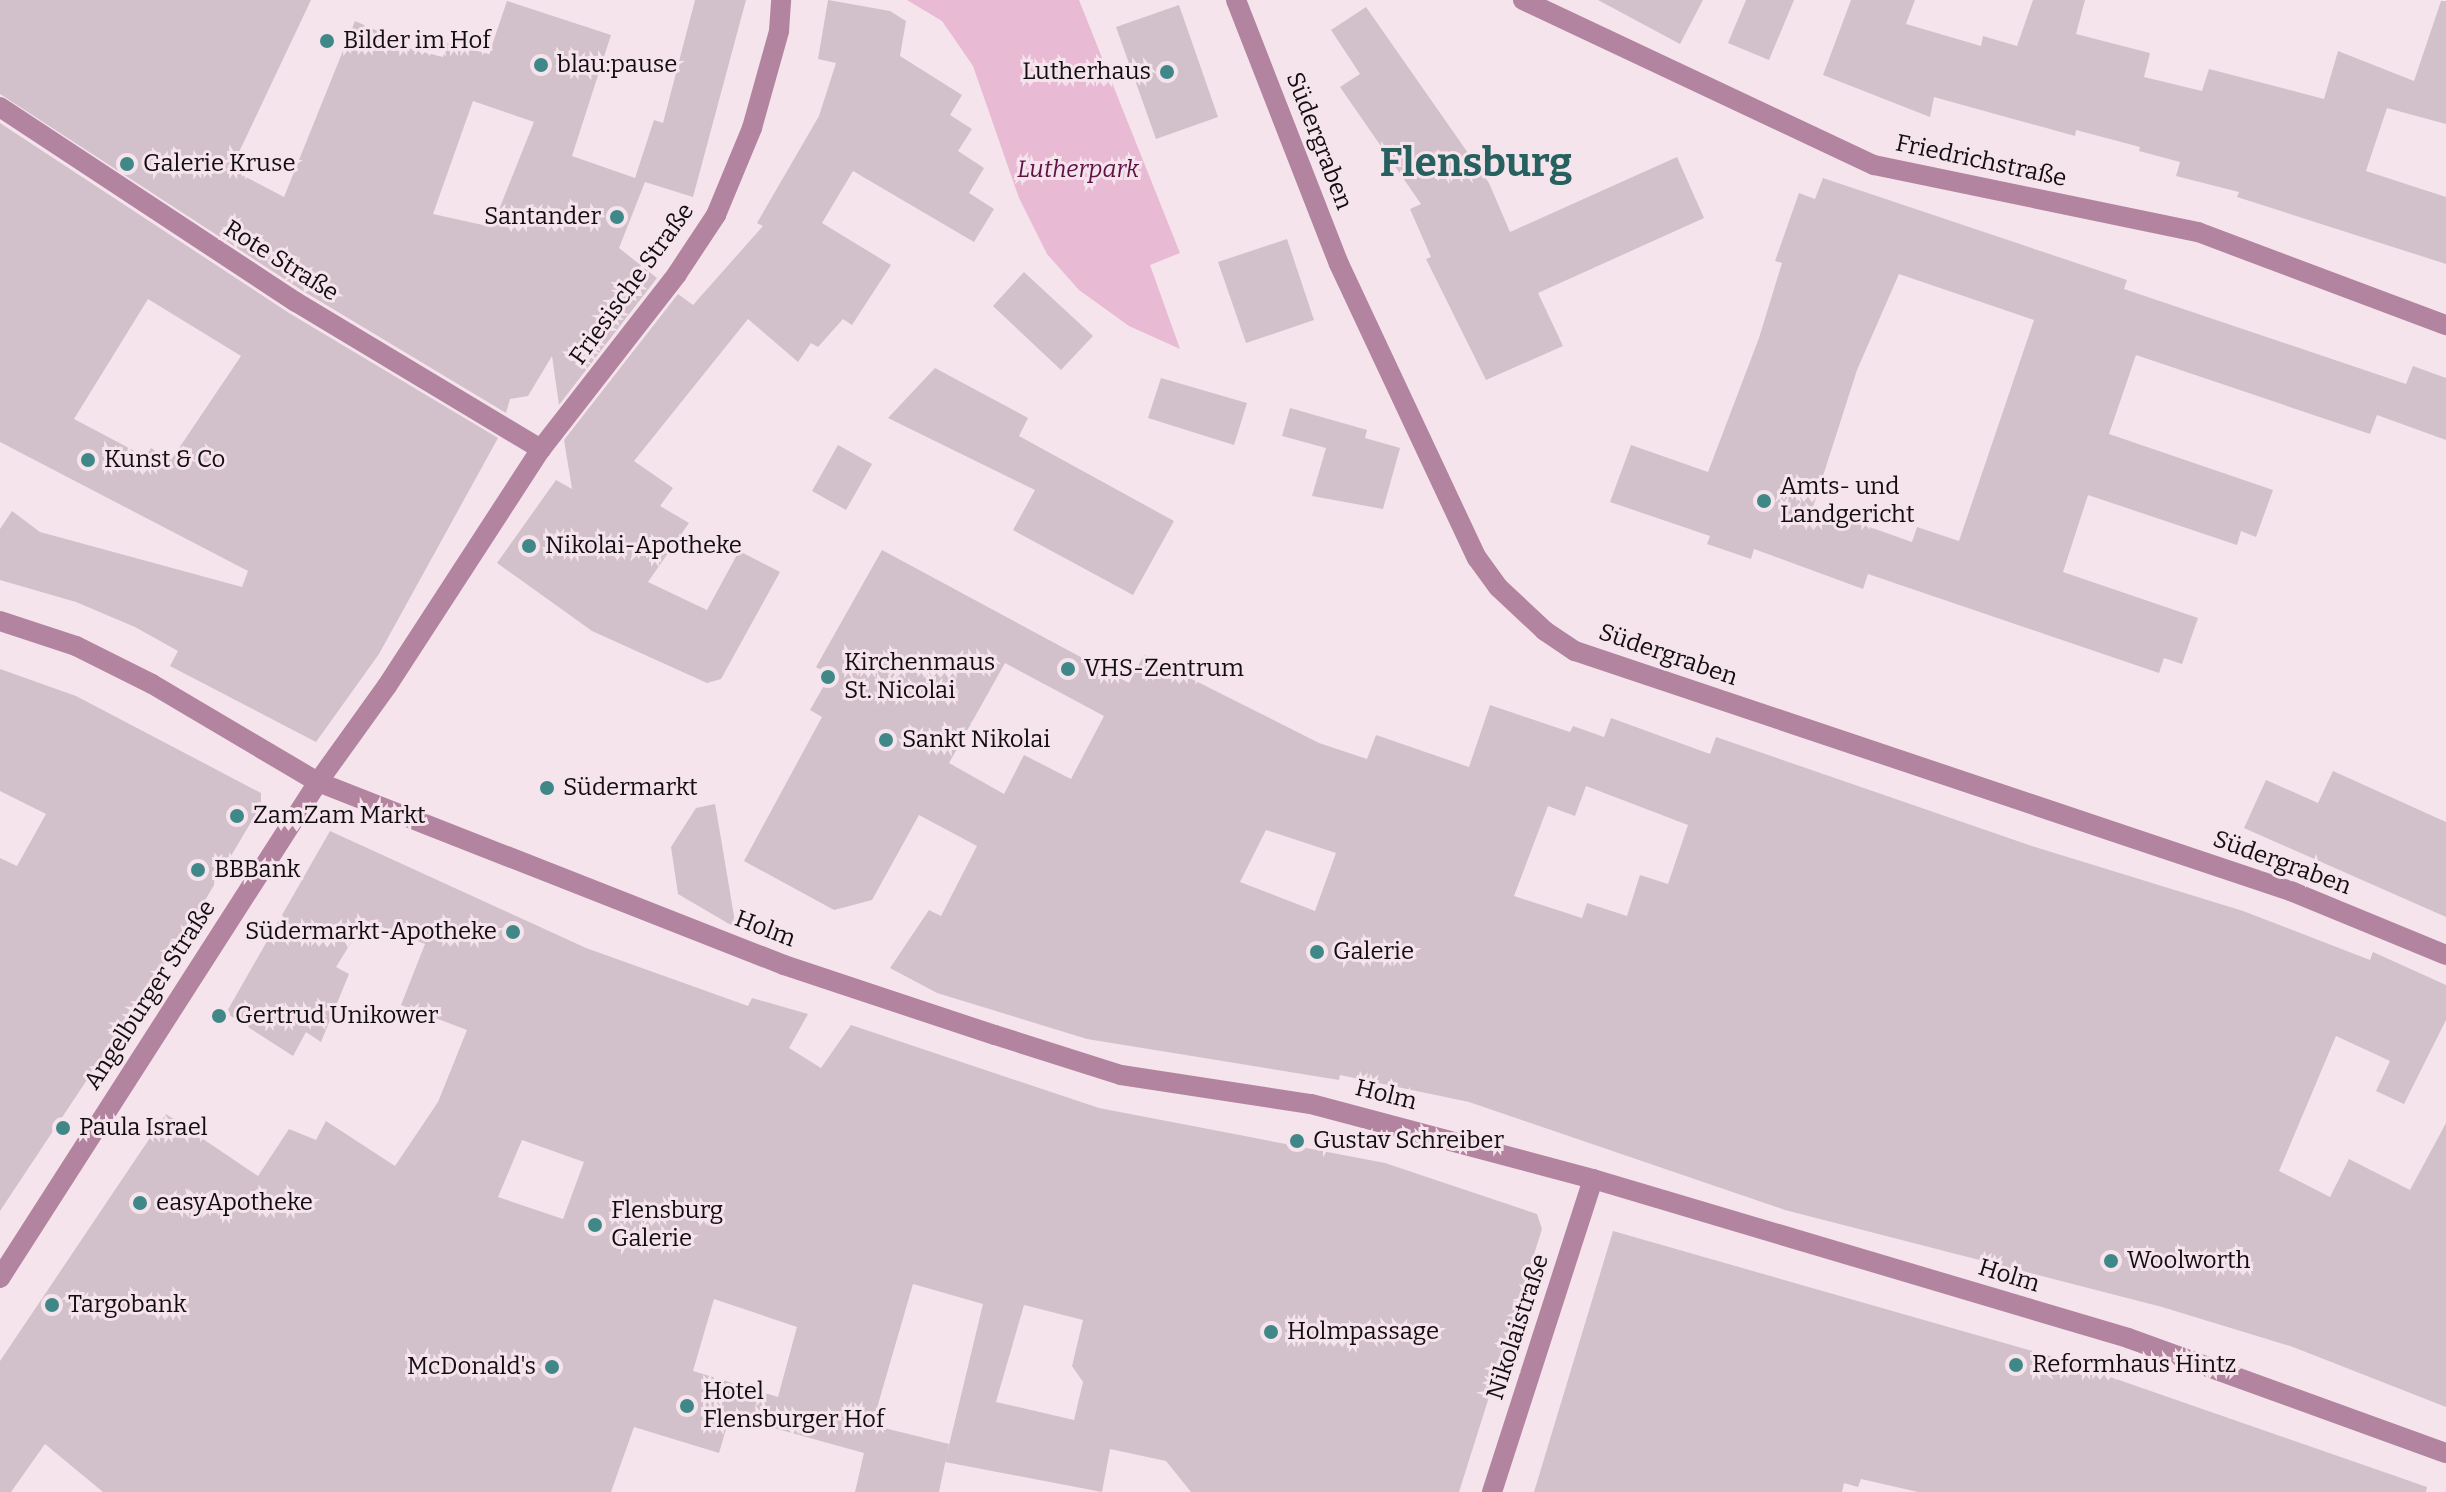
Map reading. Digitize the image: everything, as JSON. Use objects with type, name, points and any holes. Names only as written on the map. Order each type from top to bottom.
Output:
[{"type":"street","name":"Friesische Straße","points":[[541,449],[716,215],[752,128],[779,31],[781,0]]},
{"type":"street","name":"Südergraben","points":[[1236,0],[1339,264],[1470,545],[1498,587],[1545,631],[1575,651],[2265,883],[2446,955]]},
{"type":"street","name":"Friedrichstraße","points":[[1523,0],[1874,165],[2198,232],[2446,325]]},
{"type":"street","name":"Rote Straße","points":[[0,107],[296,302],[541,449]]},
{"type":"street","points":[[318,782],[387,686],[541,449]]},
{"type":"street","name":"Holm","points":[[0,621],[76,646],[152,684],[318,782],[784,965],[1121,1075],[1326,1107],[1593,1179],[2128,1338],[2446,1453]]},
{"type":"street","name":"Angelburger Straße","points":[[0,1278],[318,782]]},
{"type":"street","name":"Nikolaistraße","points":[[1492,1492],[1593,1179]]},
{"type":"green space","name":"Lutherpark","points":[[907,0],[1079,0],[1180,253],[1150,265],[1180,349],[1129,326],[1079,290],[1047,254],[1019,198],[973,66],[942,21]]},
{"type":"building","points":[[0,0],[311,0],[231,169],[284,197],[355,21],[387,35],[384,42],[443,57],[447,43],[489,54],[507,1],[611,35],[572,156],[635,178],[654,120],[663,123],[695,0],[746,0],[693,197],[645,182],[619,248],[657,278],[559,405],[552,356],[528,396],[510,399],[506,413],[303,291],[0,94]],"holes":[[[473,101],[534,122],[492,227],[433,214]]]},
{"type":"building","points":[[828,0],[890,11],[906,21],[900,56],[962,95],[950,115],[972,129],[958,151],[984,168],[969,193],[994,209],[974,242],[853,171],[822,223],[891,265],[852,325],[843,319],[818,347],[811,343],[798,362],[748,319],[634,461],[673,488],[660,506],[689,523],[648,582],[707,610],[739,551],[780,572],[721,679],[707,683],[592,631],[497,563],[556,480],[572,489],[564,440],[678,294],[693,305],[763,226],[757,223],[819,116],[836,63],[818,59]]},
{"type":"building","points":[[1598,0],[1703,0],[1680,44]]},
{"type":"building","points":[[1746,0],[1794,0],[1769,60],[1728,43]]},
{"type":"building","points":[[1851,0],[1915,0],[1906,24],[1981,46],[1983,36],[2017,46],[2033,0],[2085,0],[2076,34],[2150,53],[2144,77],[2202,91],[2209,69],[2324,99],[2338,51],[2414,81],[2441,1],[2446,1],[2446,124],[2387,108],[2366,171],[2446,197],[2446,264],[2237,197],[2239,192],[2176,176],[2180,162],[2139,151],[2140,147],[2076,130],[2075,136],[1934,97],[1930,117],[1823,75]]},
{"type":"building","name":"Lutherhaus","points":[[1179,5],[1218,117],[1156,139],[1116,27]]},
{"type":"building","points":[[1366,7],[1489,183],[1510,232],[1677,157],[1704,218],[1538,293],[1563,346],[1486,380],[1426,259],[1431,257],[1410,209],[1421,204],[1340,87],[1360,74],[1331,30]]},
{"type":"building","points":[[0,123],[289,313],[498,438],[379,654],[316,742],[170,666],[178,651],[135,627],[76,602],[0,580],[0,529],[12,511],[40,532],[242,587],[248,571],[0,442]],"holes":[[[148,299],[241,356],[171,460],[151,448],[146,457],[74,419]]]},
{"type":"building","points":[[1823,178],[2127,280],[2124,289],[2406,384],[2413,366],[2446,378],[2446,440],[2377,415],[2370,434],[2136,355],[2109,434],[2273,490],[2256,537],[2241,531],[2237,545],[2088,495],[2063,572],[2198,618],[2182,664],[2164,658],[2159,673],[1868,574],[1863,589],[1754,549],[1751,559],[1707,544],[1710,536],[1610,502],[1631,445],[1708,472],[1759,338],[1782,263],[1775,261],[1799,193],[1815,199]],"holes":[[[1899,274],[2034,320],[1959,541],[1917,527],[1912,542],[1813,507],[1857,370]]]},
{"type":"building","points":[[1287,239],[1314,320],[1246,343],[1218,262]]},
{"type":"building","points":[[1024,272],[1093,336],[1061,370],[993,306]]},
{"type":"building","points":[[935,368],[1028,418],[1019,436],[1174,521],[1133,595],[1013,530],[1035,490],[888,418]]},
{"type":"building","points":[[1161,378],[1247,403],[1234,445],[1148,418]]},
{"type":"building","points":[[1290,408],[1367,430],[1365,438],[1400,448],[1383,509],[1312,496],[1326,448],[1282,436]]},
{"type":"building","points":[[838,445],[872,464],[846,510],[812,491]]},
{"type":"building","points":[[882,550],[1129,683],[1144,655],[1319,743],[1367,759],[1376,735],[1469,767],[1490,705],[1570,732],[1573,726],[1604,737],[1611,718],[1710,754],[1716,737],[2035,847],[2243,911],[2370,960],[2373,952],[2446,985],[2446,1020],[2404,1104],[2376,1091],[2390,1061],[2336,1036],[2279,1171],[2330,1197],[2349,1159],[2410,1190],[2446,1123],[2446,1407],[2293,1347],[2162,1307],[1785,1210],[1469,1102],[1340,1075],[1339,1080],[1087,1039],[937,993],[890,968],[929,910],[941,916],[977,846],[919,815],[872,900],[834,910],[744,861],[822,717],[810,710],[830,675],[816,667]],"holes":[[[1005,663],[1104,716],[1071,779],[1024,755],[1004,794],[949,763]],[[1586,786],[1688,825],[1668,884],[1640,875],[1627,916],[1587,903],[1582,918],[1514,896],[1548,806],[1575,816]],[[1266,830],[1336,853],[1315,911],[1240,882]]]},
{"type":"building","points":[[0,669],[76,696],[261,793],[261,805],[197,914],[0,1211],[0,858],[17,866],[46,814],[0,791]]},
{"type":"building","points":[[2333,771],[2446,822],[2446,917],[2244,828],[2266,780],[2318,803]]},
{"type":"building","points":[[715,804],[736,928],[678,894],[671,847],[696,808]]},
{"type":"building","points":[[330,831],[586,948],[748,1006],[752,998],[808,1014],[789,1048],[821,1068],[851,1025],[1099,1108],[1385,1163],[1537,1214],[1542,1229],[1459,1492],[1191,1492],[1166,1461],[1110,1449],[1102,1492],[945,1462],[939,1492],[855,1492],[864,1453],[730,1416],[719,1453],[634,1427],[611,1492],[103,1492],[45,1444],[11,1492],[0,1492],[0,1361],[166,1114],[258,1176],[289,1129],[316,1140],[326,1121],[395,1166],[438,1102],[467,1030],[401,1005],[425,944],[365,920],[336,967],[349,974],[321,1042],[306,1032],[293,1056],[226,1013]],"holes":[[[522,1140],[584,1162],[563,1219],[498,1197]],[[913,1284],[983,1304],[947,1454],[949,1444],[872,1425]],[[714,1299],[797,1327],[778,1397],[693,1371]],[[1024,1305],[1083,1320],[1072,1366],[1083,1382],[1074,1420],[996,1402]]]},
{"type":"building","points":[[1613,1231],[2050,1356],[2427,1487],[2426,1492],[1918,1492],[1861,1479],[1858,1487],[1844,1483],[1842,1492],[1534,1492]]},
{"type":"place","name":"Bilder im Hof","points":[[327,41]]},
{"type":"place","name":"blau:pause","points":[[541,65]]},
{"type":"place","name":"Lutherhaus","points":[[1167,72]]},
{"type":"place","name":"Galerie Kruse","points":[[127,164]]},
{"type":"place","name":"Santander","points":[[617,217]]},
{"type":"place","name":"Kunst & Co","points":[[88,460]]},
{"type":"place","name":"Amts- und Landgericht","points":[[1764,501]]},
{"type":"place","name":"Nikolai-Apotheke","points":[[529,546]]},
{"type":"place","name":"VHS-Zentrum","points":[[1068,669]]},
{"type":"place","name":"Kirchenmaus St. Nicolai","points":[[828,677]]},
{"type":"place","name":"Sankt Nikolai","points":[[886,740]]},
{"type":"place","name":"Südermarkt","points":[[547,788]]},
{"type":"place","name":"ZamZam Markt","points":[[237,816]]},
{"type":"place","name":"BBBank","points":[[198,870]]},
{"type":"place","name":"Südermarkt-Apotheke","points":[[513,932]]},
{"type":"place","name":"Galerie","points":[[1317,952]]},
{"type":"place","name":"Gertrud Unikower","points":[[219,1016]]},
{"type":"place","name":"Paula Israel","points":[[63,1128]]},
{"type":"place","name":"Gustav Schreiber","points":[[1297,1141]]},
{"type":"place","name":"easyApotheke","points":[[140,1203]]},
{"type":"place","name":"Flensburg Galerie","points":[[595,1225]]},
{"type":"place","name":"Woolworth","points":[[2111,1261]]},
{"type":"place","name":"Targobank","points":[[52,1305]]},
{"type":"place","name":"Holmpassage","points":[[1271,1332]]},
{"type":"place","name":"Reformhaus Hintz","points":[[2016,1365]]},
{"type":"place","name":"McDonald's","points":[[552,1367]]},
{"type":"place","name":"Hotel Flensburger Hof","points":[[687,1406]]},
{"type":"district","name":"Flensburg","points":[[1476,163]]}]
